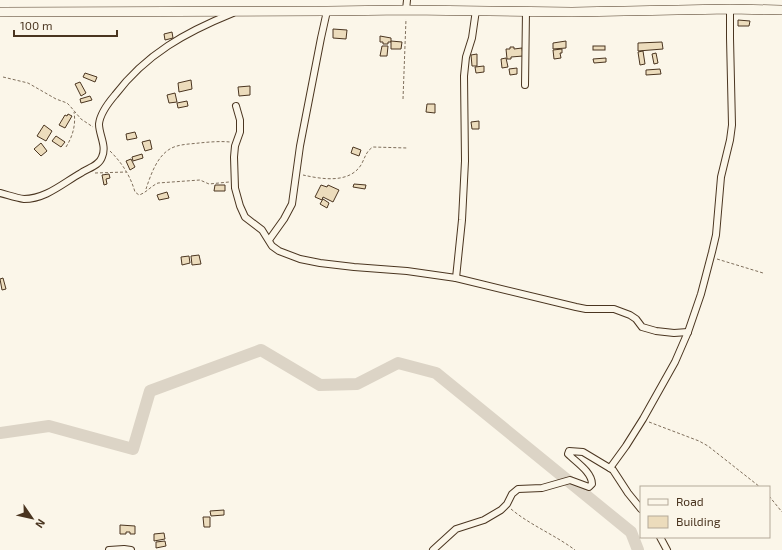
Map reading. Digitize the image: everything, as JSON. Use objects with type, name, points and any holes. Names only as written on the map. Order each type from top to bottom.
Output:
[{"type":"main road","points":[[0,12],[476,10],[572,12],[730,9],[782,10]]},
{"type":"street","points":[[406,10],[407,0]]},
{"type":"street","points":[[610,468],[643,419],[674,362],[688,332],[711,258],[716,235],[721,177],[732,125],[730,9]]},
{"type":"street","points":[[456,278],[465,177],[464,66],[472,38],[476,10]]},
{"type":"street","points":[[0,194],[23,198],[43,196],[99,162],[102,156],[103,145],[99,125],[100,121],[108,105],[121,86],[147,60],[168,45],[238,11]]},
{"type":"street","points":[[269,240],[290,209],[294,198],[302,134],[327,11]]},
{"type":"street","points":[[525,85],[526,11]]},
{"type":"street","points":[[236,106],[240,125],[239,136],[234,152],[236,194],[242,212],[249,221],[266,234],[272,246],[279,251],[300,260],[335,265],[406,271],[456,278],[586,309],[614,309],[630,315],[636,319],[642,327],[656,331],[674,333],[688,332]]},
{"type":"street","points":[[433,550],[456,529],[491,517],[501,510],[507,504],[512,494],[518,489],[542,488],[567,481],[587,488],[592,484],[589,476],[580,464],[568,454],[569,451],[583,452],[610,468],[615,472],[628,493],[640,508]]},
{"type":"street","points":[[661,538],[667,550]]},
{"type":"street","points":[[109,550],[131,550]]},
{"type":"path","points":[[403,99],[406,10]]},
{"type":"path","points":[[3,77],[28,83],[70,106],[81,119],[102,136]]},
{"type":"path","points":[[66,147],[71,139],[74,129],[74,110]]},
{"type":"path","points":[[146,191],[152,172],[159,161],[164,154],[174,147],[204,142],[237,143]]},
{"type":"path","points":[[103,145],[115,156],[127,172],[132,181],[135,192],[139,195],[154,184],[200,180],[209,184],[236,182]]},
{"type":"path","points":[[296,174],[328,179],[341,178],[358,168],[368,150],[373,146],[407,148]]},
{"type":"path","points":[[84,171],[96,173],[127,172]]},
{"type":"path","points":[[711,258],[733,263],[747,269],[763,273]]},
{"type":"path","points":[[643,419],[708,446],[759,486]]},
{"type":"path","points":[[770,497],[782,512]]},
{"type":"path","points":[[507,504],[518,514],[575,550]]},
{"type":"building","points":[[738,20],[750,21],[749,26],[738,26]]},
{"type":"building","points":[[333,29],[347,30],[346,39],[333,38]]},
{"type":"building","points":[[172,32],[173,38],[165,40],[164,34]]},
{"type":"building","points":[[380,36],[391,38],[391,42],[388,42],[388,44],[383,44],[383,42],[380,42]]},
{"type":"building","points":[[391,41],[402,42],[401,49],[391,49]]},
{"type":"building","points":[[566,41],[566,48],[553,49],[553,43]]},
{"type":"building","points":[[662,42],[663,49],[638,51],[638,43]]},
{"type":"building","points":[[382,46],[388,46],[387,56],[380,56]]},
{"type":"building","points":[[593,46],[605,46],[605,50],[593,50]]},
{"type":"building","points":[[510,47],[514,47],[514,49],[522,48],[523,56],[511,57],[511,59],[507,59],[506,49],[510,49]]},
{"type":"building","points":[[562,49],[562,53],[560,53],[561,58],[554,59],[553,50]]},
{"type":"building","points":[[643,51],[645,64],[640,65],[638,52]]},
{"type":"building","points":[[656,53],[658,63],[654,64],[652,54]]},
{"type":"building","points":[[477,54],[477,66],[472,66],[471,55]]},
{"type":"building","points":[[506,58],[508,67],[502,68],[501,59]]},
{"type":"building","points":[[606,58],[606,62],[594,63],[593,59]]},
{"type":"building","points":[[484,66],[484,72],[476,73],[475,67]]},
{"type":"building","points":[[517,68],[517,74],[510,75],[509,69]]},
{"type":"building","points":[[660,69],[661,74],[646,75],[646,70]]},
{"type":"building","points":[[85,73],[97,77],[95,82],[83,77]]},
{"type":"building","points":[[191,80],[192,89],[179,92],[178,83]]},
{"type":"building","points":[[80,82],[86,93],[81,96],[75,84]]},
{"type":"building","points":[[250,86],[250,95],[239,96],[238,87]]},
{"type":"building","points":[[175,93],[177,102],[169,103],[167,95]]},
{"type":"building","points":[[90,96],[92,100],[81,103],[80,99]]},
{"type":"building","points":[[187,101],[188,106],[178,108],[177,103]]},
{"type":"building","points":[[427,104],[435,104],[435,113],[426,112]]},
{"type":"building","points":[[68,114],[72,116],[65,128],[59,125],[65,115],[67,116]]},
{"type":"building","points":[[479,121],[479,129],[472,129],[471,122]]},
{"type":"building","points":[[44,125],[52,131],[46,141],[37,136]]},
{"type":"building","points":[[135,132],[137,138],[127,140],[126,134]]},
{"type":"building","points":[[56,136],[65,142],[61,147],[52,141]]},
{"type":"building","points":[[150,140],[152,149],[145,151],[142,142]]},
{"type":"building","points":[[41,143],[47,151],[41,156],[34,149]]},
{"type":"building","points":[[353,147],[361,150],[359,156],[351,153]]},
{"type":"building","points":[[142,154],[143,158],[133,161],[132,157]]},
{"type":"building","points":[[131,159],[135,167],[130,170],[126,161]]},
{"type":"building","points":[[109,174],[110,178],[106,179],[107,184],[104,185],[102,175]]},
{"type":"building","points":[[354,184],[366,185],[365,189],[353,187]]},
{"type":"building","points":[[215,185],[225,185],[225,191],[214,191]]},
{"type":"building","points":[[321,185],[327,187],[328,185],[339,190],[333,202],[323,197],[322,200],[315,197]]},
{"type":"building","points":[[167,192],[169,198],[159,200],[157,195]]},
{"type":"building","points":[[323,199],[329,203],[327,208],[320,204]]},
{"type":"building","points":[[199,255],[201,264],[192,265],[191,256]]},
{"type":"building","points":[[189,256],[190,263],[182,265],[181,257]]},
{"type":"building","points":[[3,278],[6,289],[2,290],[0,279]]},
{"type":"building","points":[[224,510],[224,515],[211,516],[210,511]]},
{"type":"building","points":[[203,517],[210,517],[210,527],[204,527]]},
{"type":"building","points":[[120,525],[135,526],[135,534],[126,532],[126,534],[120,534]]},
{"type":"building","points":[[164,533],[165,539],[154,541],[154,534]]},
{"type":"building","points":[[165,541],[166,546],[156,548],[156,542]]},
{"type":"waterway","points":[[0,433],[49,426],[133,449],[150,391],[261,350],[320,385],[357,384],[398,363],[436,373],[631,532],[638,550]]}]
